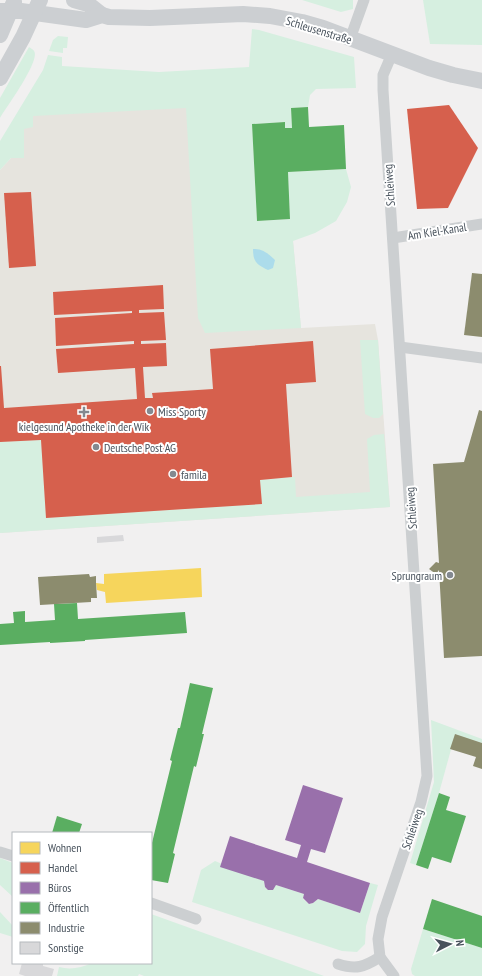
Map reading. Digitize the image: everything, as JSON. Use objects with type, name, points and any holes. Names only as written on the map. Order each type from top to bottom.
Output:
[{"type":"street","name":"Schleusenstraße","points":[[74,0],[88,4],[102,15],[109,17],[150,18],[252,14],[302,22],[323,28],[453,75],[482,81]]},
{"type":"street","points":[[350,39],[364,0]]},
{"type":"street","name":"Schleusenstraße","points":[[8,7],[37,6],[86,20],[102,15]]},
{"type":"street","points":[[0,78],[18,47],[37,6]]},
{"type":"street","points":[[0,35],[8,7]]},
{"type":"street","name":"Schleiweg","points":[[380,957],[378,939],[382,917],[421,802],[428,776],[383,90],[383,75],[392,54]]},
{"type":"street","name":"Am Kiel-Kanal","points":[[393,238],[482,224]]},
{"type":"street","points":[[400,347],[482,358]]},
{"type":"street","points":[[0,852],[12,856]]},
{"type":"street","points":[[152,903],[196,919]]},
{"type":"street","points":[[338,964],[348,967],[366,966],[380,957],[394,976]]},
{"type":"shaded area","points":[[203,92],[220,232],[293,241],[301,328],[375,324],[378,340],[390,507],[0,533],[0,170],[11,158],[28,106]]},
{"type":"green space","points":[[302,0],[353,0],[353,9],[341,12]]},
{"type":"green space","points":[[423,0],[482,0],[482,45],[430,44]]},
{"type":"green space","points":[[252,29],[354,57],[356,88],[316,89],[310,95],[308,107],[291,108],[292,128],[285,128],[285,122],[252,124],[257,221],[290,219],[288,172],[346,169],[351,187],[347,202],[336,221],[315,233],[293,241],[301,328],[205,333],[198,318],[186,108],[33,116],[33,127],[24,129],[24,158],[11,158],[0,170],[0,141],[43,70],[48,55],[62,57],[62,66],[159,72],[249,67]]},
{"type":"green space","points":[[58,36],[68,37],[67,48],[63,48],[63,53],[49,51],[53,40]]},
{"type":"green space","points":[[29,47],[34,51],[35,56],[28,74],[0,118],[0,98]]},
{"type":"green space","points":[[360,340],[378,340],[383,414],[379,418],[373,418],[365,414]]},
{"type":"green space","points":[[384,434],[390,507],[0,533],[0,442],[41,440],[46,518],[262,504],[260,480],[295,477],[296,497],[370,492],[367,439],[374,435]]},
{"type":"green space","points":[[431,720],[482,739],[482,743],[455,735],[439,793],[416,865],[410,863],[434,782]]},
{"type":"green space","points":[[0,858],[12,863],[12,896],[0,885]]},
{"type":"green space","points":[[215,861],[264,881],[265,887],[268,890],[273,889],[276,885],[304,894],[303,899],[309,904],[318,899],[360,913],[370,883],[378,885],[366,926],[365,944],[357,952],[342,951],[192,902],[201,870]]},
{"type":"green space","points":[[0,912],[12,925],[12,937],[0,933]]},
{"type":"green space","points":[[152,914],[324,976],[144,976],[139,974],[138,976],[57,976],[59,967],[76,968],[89,964],[152,964]]},
{"type":"green space","points":[[423,929],[482,948],[482,976],[415,976],[412,974],[411,969]]},
{"type":"water","points":[[253,249],[262,250],[273,258],[275,260],[273,268],[268,270],[258,265],[254,257]]},
{"type":"building: Wohnen","points":[[201,568],[202,597],[106,603],[105,592],[97,590],[96,583],[104,584],[104,574]]},
{"type":"building: Handel","points":[[449,105],[478,148],[448,208],[417,209],[407,109]]},
{"type":"building: Handel","points":[[31,192],[36,266],[9,268],[4,193]]},
{"type":"building: Handel","points":[[163,285],[164,309],[139,310],[139,313],[164,312],[166,340],[141,341],[141,344],[166,343],[167,366],[143,367],[145,398],[153,398],[152,393],[213,389],[210,349],[313,341],[316,382],[286,384],[292,477],[260,480],[262,504],[46,518],[41,440],[0,442],[0,366],[4,408],[137,399],[135,368],[58,373],[56,349],[134,344],[134,341],[56,346],[55,318],[132,313],[132,311],[54,315],[53,292]]},
{"type":"building: Büros","points":[[303,785],[343,798],[325,853],[311,849],[307,862],[370,883],[360,913],[318,899],[309,904],[303,898],[304,894],[276,885],[273,890],[268,890],[265,887],[264,881],[220,867],[230,836],[297,858],[301,845],[285,840]]},
{"type":"building: Öffentlich","points":[[308,107],[309,127],[344,125],[346,169],[288,172],[290,219],[257,221],[252,124],[285,122],[285,128],[292,128],[291,108]]},
{"type":"building: Öffentlich","points":[[77,603],[78,619],[185,612],[187,633],[85,641],[0,645],[0,624],[14,623],[13,612],[25,611],[25,622],[55,620],[54,604]]},
{"type":"building: Öffentlich","points":[[190,683],[213,688],[196,767],[194,766],[173,853],[175,854],[168,883],[152,880],[152,843],[172,761],[170,760],[178,728],[180,728]]},
{"type":"building: Öffentlich","points":[[439,793],[450,797],[446,810],[466,816],[451,863],[432,857],[428,869],[416,865]]},
{"type":"building: Öffentlich","points":[[57,816],[82,824],[79,832],[52,832]]},
{"type":"building: Öffentlich","points":[[432,899],[482,916],[482,948],[423,929]]},
{"type":"building: Industrie","points":[[472,273],[482,274],[482,337],[464,335]]},
{"type":"building: Industrie","points":[[479,410],[482,411],[482,656],[444,658],[439,570],[436,574],[429,569],[436,562],[439,563],[433,464],[464,462]]},
{"type":"building: Industrie","points":[[89,574],[90,577],[96,576],[97,598],[91,598],[91,602],[40,605],[38,577]]},
{"type":"building: Industrie","points":[[455,734],[482,743],[482,769],[473,766],[476,757],[450,749]]},
{"type":"building: Sonstige","points":[[123,535],[124,541],[97,543],[97,537]]},
{"type":"building: Sonstige","points":[[22,964],[43,964],[43,966],[54,969],[52,976],[25,976],[19,974]]},
{"type":"place","name":"Miss Sporty","points":[[150,411]]},
{"type":"place","name":"kielgesund Apotheke in der Wik","points":[[84,412]]},
{"type":"place","name":"Deutsche Post AG","points":[[96,447]]},
{"type":"place","name":"famila","points":[[173,474]]},
{"type":"place","name":"Sprungraum","points":[[450,575]]}]
